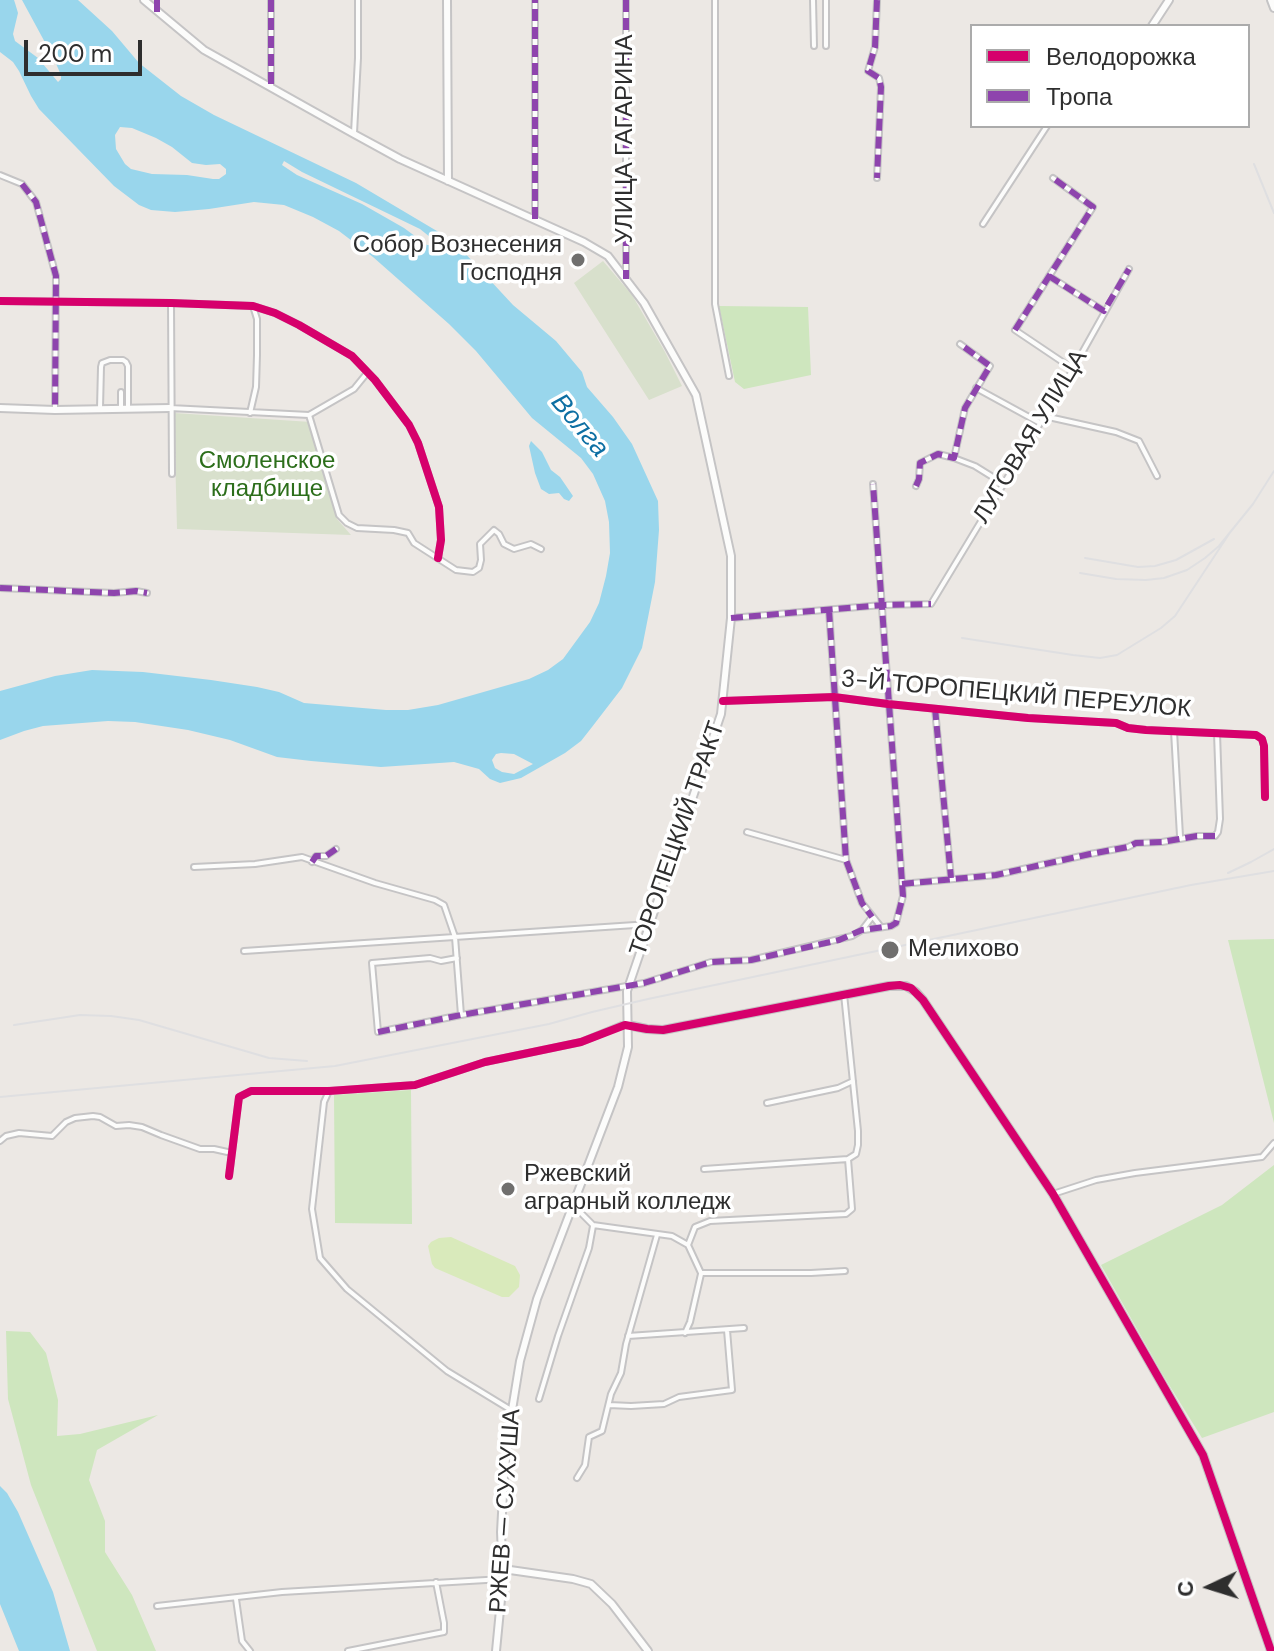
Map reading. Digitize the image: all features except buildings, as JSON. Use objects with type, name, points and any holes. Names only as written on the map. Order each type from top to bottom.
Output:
[{"type":"main road","name":"ТОРОПЕЦКИЙ ТРАКТ","points":[[144,0],[204,50],[354,134],[400,159],[535,219],[608,256],[644,303],[696,395],[731,556],[731,618],[723,701],[629,986],[626,1004],[628,1025]]},
{"type":"main road","points":[[447,0],[448,181]]},
{"type":"main road","points":[[1153,24],[1169,0]]},
{"type":"main road","points":[[1271,0],[1274,8]]},
{"type":"main road","points":[[0,408],[170,408]]},
{"type":"main road","points":[[573,1205],[618,1087],[628,1047],[628,1025],[663,1030],[844,994],[900,985],[911,988],[923,1000],[1053,1194],[1203,1455],[1271,1651]]},
{"type":"main road","name":"РЖЕВ — СУХУША","points":[[496,1651],[503,1579],[502,1503],[520,1361],[537,1299],[573,1205]]},
{"type":"main road","points":[[503,1569],[591,1584],[612,1604],[648,1651]]},
{"type":"street","points":[[157,0],[157,12]]},
{"type":"street","points":[[271,0],[271,88]]},
{"type":"street","points":[[354,134],[358,0]]},
{"type":"street","points":[[535,0],[535,219]]},
{"type":"street","name":"УЛИЦА ГАГАРИНА","points":[[626,0],[626,279]]},
{"type":"street","points":[[715,0],[715,304],[729,376]]},
{"type":"street","points":[[813,0],[814,46]]},
{"type":"street","points":[[826,0],[826,46]]},
{"type":"street","points":[[877,0],[875,47],[868,71],[879,78],[881,87],[877,178]]},
{"type":"street","points":[[983,224],[1046,128]]},
{"type":"street","points":[[0,175],[22,184],[36,202],[56,276],[55,410]]},
{"type":"street","points":[[1053,178],[1093,207],[1015,330],[1073,369]]},
{"type":"street","name":"ЛУГОВАЯ УЛИЦА","points":[[882,605],[931,604],[1073,369],[1129,269]]},
{"type":"street","points":[[1049,276],[1104,311]]},
{"type":"street","points":[[0,301],[253,306],[299,325],[352,356],[375,380],[409,425],[418,443],[439,507],[441,540],[438,558]]},
{"type":"street","points":[[171,303],[172,474]]},
{"type":"street","points":[[250,413],[256,387],[257,355],[257,319],[253,306]]},
{"type":"street","points":[[954,458],[965,408],[990,366],[960,344]]},
{"type":"street","points":[[100,409],[101,367],[102,363],[110,360],[123,360],[128,366],[125,408]]},
{"type":"street","points":[[170,408],[309,415],[354,389],[367,373]]},
{"type":"street","points":[[976,388],[1040,423]]},
{"type":"street","points":[[121,392],[125,408]]},
{"type":"street","points":[[309,415],[339,515],[347,523],[357,528],[408,533],[414,543],[456,570],[473,572],[479,568],[480,544],[494,530],[504,544],[514,549],[531,544],[541,549]]},
{"type":"street","points":[[1044,416],[1116,432],[1139,441],[1157,476]]},
{"type":"street","points":[[916,486],[920,463],[938,454],[975,466],[1004,484]]},
{"type":"street","points":[[862,930],[891,926],[898,919],[903,896],[873,484]]},
{"type":"street","points":[[0,588],[147,593]]},
{"type":"street","points":[[731,618],[882,605]]},
{"type":"street","points":[[829,610],[846,860],[862,903],[881,927]]},
{"type":"street","name":"3-Й ТОРОПЕЦКИЙ ПЕРЕУЛОК","points":[[723,701],[834,697],[1028,718],[1116,723],[1128,728],[1256,735],[1262,739],[1264,746],[1265,797]]},
{"type":"street","points":[[935,708],[951,878]]},
{"type":"street","points":[[1174,731],[1180,837]]},
{"type":"street","points":[[902,884],[996,875],[1136,843],[1215,836],[1220,808],[1217,733]]},
{"type":"street","points":[[747,832],[846,860]]},
{"type":"street","points":[[312,862],[316,856],[326,856],[336,849]]},
{"type":"street","points":[[194,867],[255,864],[302,857],[435,900],[444,905],[455,937],[461,1015]]},
{"type":"street","points":[[457,958],[372,963],[378,1032],[629,986],[711,962],[751,960],[825,943],[852,936],[862,930],[872,917]]},
{"type":"street","points":[[244,951],[650,924]]},
{"type":"street","points":[[704,1169],[848,1159],[856,1154],[858,1145],[844,994]]},
{"type":"street","points":[[229,1176],[239,1097],[251,1091],[329,1091],[415,1085],[485,1062],[581,1042],[628,1025]]},
{"type":"street","points":[[767,1103],[838,1088],[853,1081]]},
{"type":"street","points":[[329,1091],[324,1102],[312,1209],[320,1258],[347,1289],[447,1371],[512,1410]]},
{"type":"street","points":[[0,1141],[19,1133],[52,1136],[66,1122],[93,1116],[116,1126],[142,1127],[200,1149],[232,1153]]},
{"type":"street","points":[[1053,1194],[1096,1180],[1135,1173],[1262,1157],[1274,1143]]},
{"type":"street","points":[[688,1245],[695,1227],[710,1221],[846,1214],[852,1209],[848,1159]]},
{"type":"street","points":[[573,1205],[593,1225],[672,1236],[688,1245],[701,1273],[685,1333]]},
{"type":"street","points":[[539,1399],[589,1248],[593,1225]]},
{"type":"street","points":[[577,1478],[585,1465],[589,1437],[602,1431],[611,1394],[623,1366],[623,1355],[657,1235]]},
{"type":"street","points":[[701,1273],[845,1271]]},
{"type":"street","points":[[628,1336],[744,1328]]},
{"type":"street","points":[[609,1405],[664,1404],[679,1397],[732,1390],[727,1330]]},
{"type":"street","points":[[157,1606],[282,1592],[503,1579]]},
{"type":"street","points":[[348,1651],[444,1632],[436,1582]]},
{"type":"street","points":[[236,1599],[242,1641],[250,1651]]},
{"type":"green space","points":[[603,261],[632,295],[682,386],[649,400],[574,283]]},
{"type":"green space","points":[[719,306],[808,307],[811,375],[744,389],[735,382]]},
{"type":"green space","name":"Смоленское кладбище","points":[[174,413],[311,422],[337,519],[351,535],[177,529]]},
{"type":"green space","points":[[1274,939],[1274,1123],[1228,940]]},
{"type":"green space","points":[[411,1090],[412,1224],[335,1223],[334,1095]]},
{"type":"green space","points":[[1274,1165],[1274,1412],[1202,1438],[1101,1265],[1222,1205]]},
{"type":"green space","points":[[451,1237],[515,1266],[520,1275],[519,1287],[509,1297],[502,1297],[435,1268],[428,1246],[439,1238]]},
{"type":"green space","points":[[6,1331],[30,1332],[46,1353],[58,1400],[57,1436],[80,1434],[158,1415],[97,1450],[89,1480],[105,1521],[105,1552],[132,1595],[156,1651],[97,1651],[31,1485],[8,1399]]},
{"type":"water","name":"Волга","points":[[0,0],[14,0],[18,13],[13,34],[15,41],[38,58],[58,82],[61,75],[54,59],[22,0],[78,0],[112,31],[139,63],[181,96],[356,183],[447,237],[513,305],[556,341],[582,372],[587,387],[632,444],[658,501],[655,582],[642,648],[622,688],[581,741],[521,778],[500,783],[479,769],[454,762],[381,767],[277,757],[230,740],[135,722],[43,726],[0,740],[0,691],[92,670],[211,680],[279,692],[304,703],[386,710],[438,705],[529,679],[563,659],[590,622],[599,603],[610,553],[605,501],[593,474],[581,458],[532,418],[476,351],[373,257],[339,231],[284,205],[254,202],[175,212],[151,210],[139,205],[114,186],[39,109],[13,62],[0,52]],"holes":[[[120,127],[132,128],[156,138],[192,163],[220,164],[226,169],[226,174],[213,179],[152,174],[131,169],[116,149],[115,135]],[[284,161],[420,229],[430,237],[433,245],[427,245],[362,204],[297,175],[282,165]],[[496,754],[514,754],[533,764],[514,774],[502,772],[495,768],[492,760]]]},
{"type":"water","points":[[531,441],[573,496],[569,501],[559,493],[549,494],[541,489],[529,446]]},
{"type":"water","points":[[0,1486],[18,1512],[53,1592],[70,1651],[19,1651],[0,1604]]},
{"type":"railway","points":[[1254,164],[1274,213]]},
{"type":"railway","points":[[1080,573],[1146,580],[1187,570],[1219,546],[1253,504],[1274,471]]},
{"type":"railway","points":[[962,638],[1100,658],[1117,655],[1175,616],[1231,531]]},
{"type":"railway","points":[[1085,558],[1138,567],[1155,566],[1176,560],[1214,539]]},
{"type":"railway","points":[[1228,873],[1274,849]]},
{"type":"railway","points":[[0,1097],[335,1066],[549,1024],[648,999],[1191,885],[1274,871]]},
{"type":"railway","points":[[14,1025],[80,1015],[111,1016],[139,1020],[269,1058],[307,1061]]},
{"type":"marked path","points":[[157,0],[157,12]]},
{"type":"marked path","points":[[271,0],[271,88]]},
{"type":"marked path","points":[[535,0],[535,219]]},
{"type":"marked path","points":[[626,0],[626,279]]},
{"type":"marked path","points":[[877,0],[875,47],[868,71],[879,78],[881,87],[877,178]]},
{"type":"marked path","points":[[1015,330],[1093,207],[1053,178]]},
{"type":"marked path","points":[[22,184],[36,202],[56,276],[55,410]]},
{"type":"marked path","points":[[1049,276],[1104,311],[1129,269]]},
{"type":"marked path","points":[[916,486],[920,463],[938,454],[954,458],[965,408],[990,366],[960,344]]},
{"type":"marked path","points":[[378,1032],[644,983],[711,962],[751,960],[896,923],[903,896],[873,484]]},
{"type":"marked path","points":[[0,588],[147,593]]},
{"type":"marked path","points":[[731,618],[882,605],[931,604]]},
{"type":"marked path","points":[[829,610],[846,860],[862,903],[872,917]]},
{"type":"marked path","points":[[935,708],[951,878]]},
{"type":"marked path","points":[[902,884],[996,875],[1136,843],[1215,836]]},
{"type":"marked path","points":[[312,862],[316,856],[326,856],[336,849]]},
{"type":"cycle path","points":[[0,301],[253,306],[299,325],[352,356],[375,380],[409,425],[418,443],[439,507],[441,540],[438,558]]},
{"type":"cycle path","points":[[723,701],[834,697],[1028,718],[1116,723],[1146,730],[1256,735],[1262,739],[1264,746],[1265,797]]},
{"type":"cycle path","points":[[229,1176],[239,1097],[251,1091],[329,1091],[415,1085],[485,1062],[581,1042],[625,1025],[663,1030],[889,986],[911,988],[923,1000],[1053,1194],[1203,1455],[1271,1651]]},
{"type":"place","name":"Собор Вознесения Господня","points":[[578,260]]},
{"type":"place","name":"Мелихово","points":[[890,950]]},
{"type":"place","name":"Ржевский аграрный колледж","points":[[508,1189]]}]
